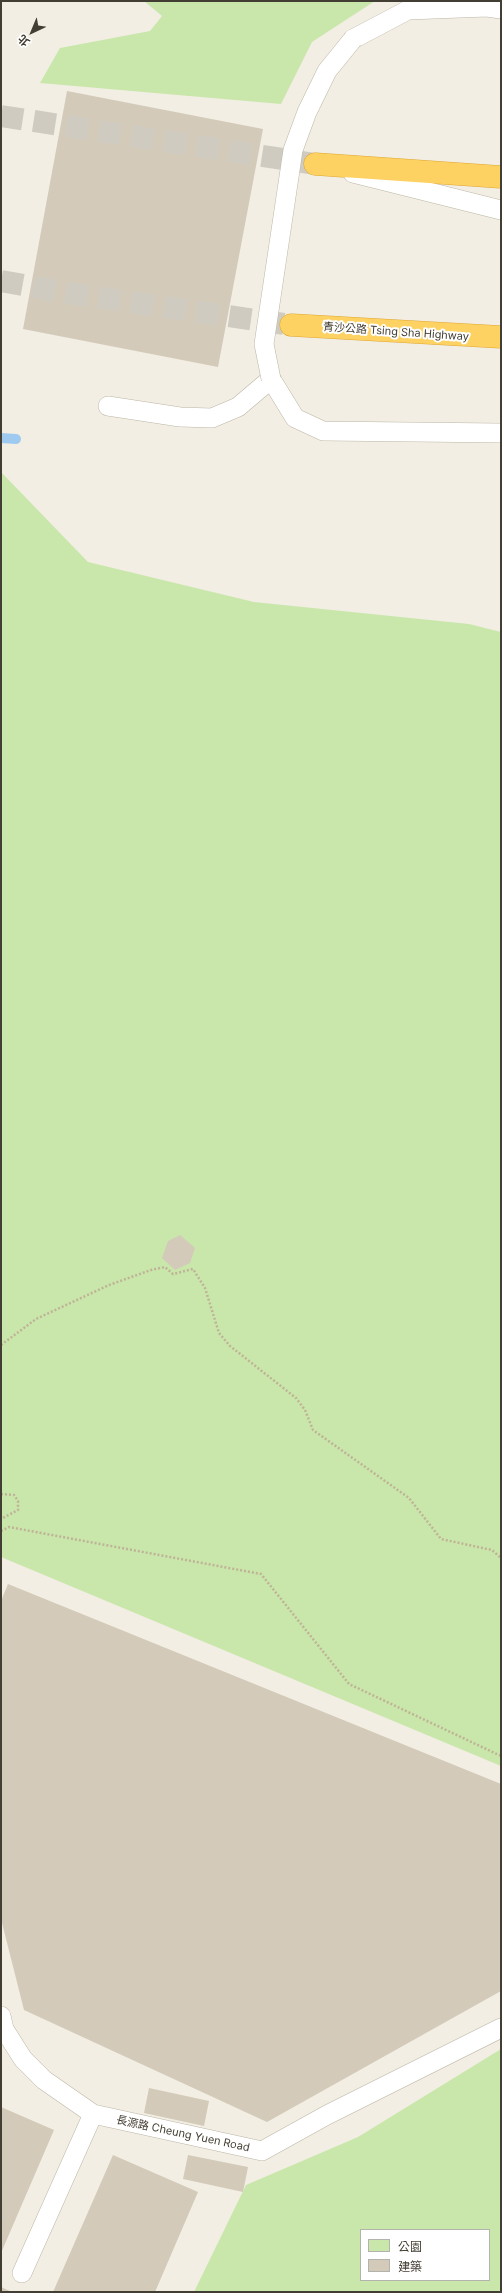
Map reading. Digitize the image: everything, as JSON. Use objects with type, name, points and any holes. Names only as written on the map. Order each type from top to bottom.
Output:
[{"type":"highway","points":[[315,164],[501,177]]},
{"type":"highway","name":"青沙公路 Tsing Sha Highway","points":[[291,325],[499,336]]},
{"type":"lane","points":[[501,9],[487,7],[408,10],[353,38],[327,71],[307,112],[293,150],[264,344],[271,379],[296,418],[323,431],[501,433]]},
{"type":"lane","points":[[315,164],[501,210]]},
{"type":"lane","points":[[108,406],[180,417],[212,418],[238,407],[271,379]]},
{"type":"lane","name":"長源路 Cheung Yuen Road","points":[[1,2016],[4,2029],[23,2058],[44,2080],[93,2114],[262,2151],[327,2115],[501,2028]]},
{"type":"lane","points":[[22,2273],[93,2114]]},
{"type":"path","points":[[1,1345],[36,1319],[109,1285],[158,1268],[165,1267],[173,1274],[193,1269],[206,1288],[220,1333],[230,1346],[296,1398],[305,1410],[313,1430],[409,1498],[442,1539],[492,1550],[501,1558]]},
{"type":"path","points":[[1,1494],[14,1495],[18,1501],[18,1510],[1,1519]]},
{"type":"path","points":[[1,1531],[9,1527],[261,1574],[349,1684],[501,1756]]},
{"type":"green space","points":[[144,1],[375,1],[312,42],[281,104],[40,83],[60,48],[150,31],[162,16]]},
{"type":"green space","points":[[1,472],[88,562],[254,602],[469,624],[501,632],[501,1766],[1,1557]]},
{"type":"green space","points":[[501,2049],[501,2292],[194,2292],[246,2185],[358,2137]]},
{"type":"building","points":[[67,91],[263,129],[218,367],[23,329]]},
{"type":"building","points":[[180,1235],[195,1248],[190,1263],[175,1270],[162,1258],[168,1241]]},
{"type":"building","points":[[8,1584],[501,1784],[501,1991],[267,2122],[24,2010],[1,1919],[1,1601]]},
{"type":"building","points":[[149,2088],[209,2101],[204,2126],[144,2113]]},
{"type":"building","points":[[1,2107],[54,2130],[1,2253]]},
{"type":"building","points":[[113,2155],[198,2192],[155,2292],[53,2292]]},
{"type":"building","points":[[188,2155],[248,2167],[243,2192],[183,2179]]},
{"type":"building","points":[[1,2287],[12,2292],[1,2292]]},
{"type":"waterway","points":[[1,438],[16,439]]},
{"type":"tunnel","points":[[1,116],[315,164]]},
{"type":"tunnel","points":[[1,281],[67,293],[291,325]]}]
